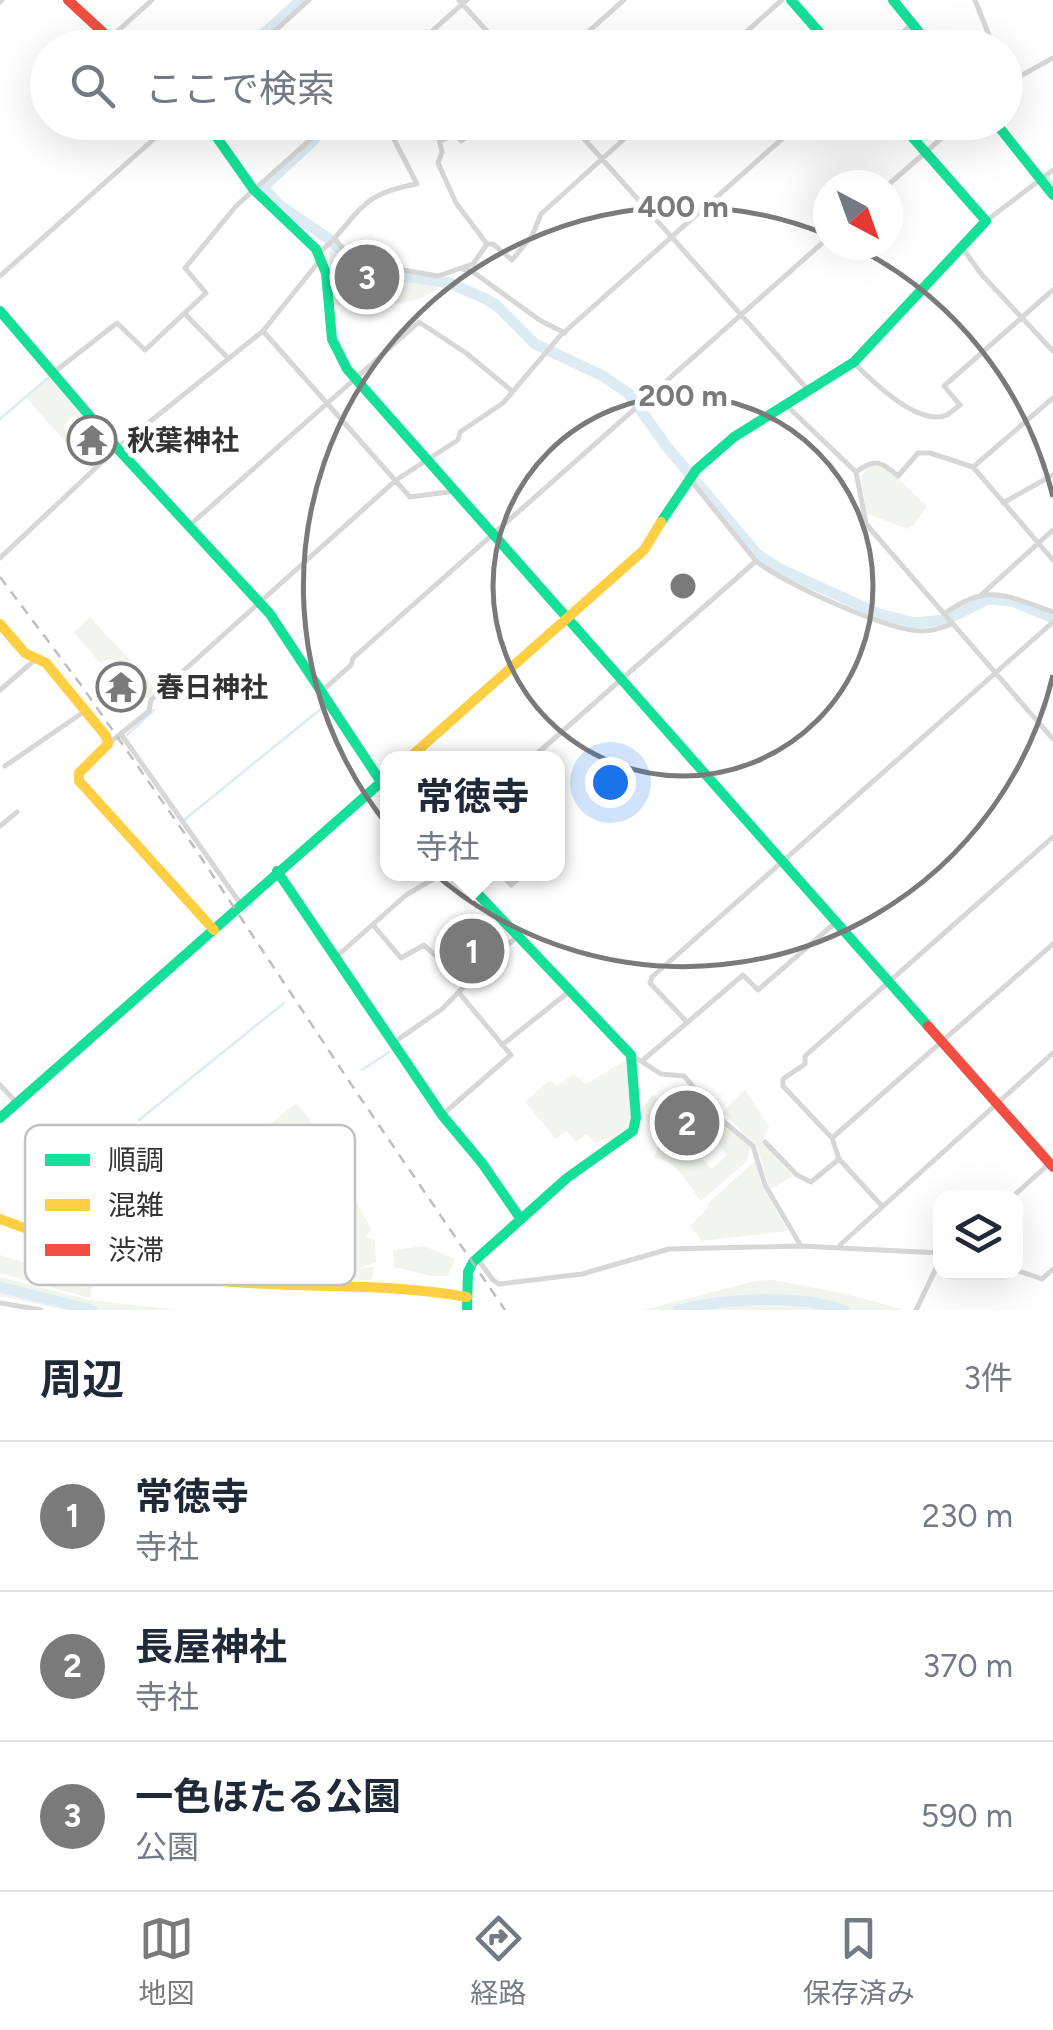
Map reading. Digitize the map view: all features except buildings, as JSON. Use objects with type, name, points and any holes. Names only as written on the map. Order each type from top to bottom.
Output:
[{"type":"street","points":[[119,30],[152,0]]},
{"type":"street","points":[[276,30],[310,0]]},
{"type":"street","points":[[590,30],[624,0]]},
{"type":"street","points":[[748,30],[782,0]]},
{"type":"street","points":[[791,0],[817,30]]},
{"type":"street","points":[[976,0],[987,30]]},
{"type":"street","points":[[432,30],[463,1],[487,30]]},
{"type":"street","points":[[897,1],[917,30]]},
{"type":"street","points":[[75,2],[101,30]]},
{"type":"street","points":[[906,30],[912,24]]},
{"type":"street","points":[[1023,73],[1053,58]]},
{"type":"street","points":[[0,276],[153,140]]},
{"type":"street","points":[[219,140],[254,190],[302,232],[320,257],[326,280],[329,334],[339,358],[356,379],[1051,1165],[1021,1190]]},
{"type":"street","points":[[53,374],[117,324],[145,350],[186,315],[206,293],[185,268],[237,205],[310,140]]},
{"type":"street","points":[[0,558],[117,448],[277,318],[336,240],[344,223],[373,197],[417,184],[394,140]]},
{"type":"street","points":[[444,140],[439,142],[442,152],[438,163],[456,203],[487,244]]},
{"type":"street","points":[[584,140],[808,390]]},
{"type":"street","points":[[487,244],[494,244],[512,260],[532,236],[542,214],[623,140]]},
{"type":"street","points":[[214,930],[79,781],[79,773],[149,710],[150,700],[396,480],[458,440],[460,432],[503,403],[546,350],[782,140]]},
{"type":"street","points":[[916,140],[986,220]]},
{"type":"street","points":[[903,172],[940,140]]},
{"type":"street","points":[[1010,140],[1053,195]]},
{"type":"street","points":[[416,751],[644,550],[692,474],[734,436],[854,362],[963,250],[986,220],[1053,170]]},
{"type":"street","points":[[336,240],[343,250],[384,269],[438,276],[473,264],[487,244]]},
{"type":"street","points":[[963,250],[982,276],[1053,351]]},
{"type":"street","points":[[322,691],[351,665],[353,658],[813,251]]},
{"type":"street","points":[[460,268],[474,272],[565,333]]},
{"type":"street","points":[[854,362],[887,394],[929,416],[948,415],[960,405],[944,386],[1053,290]]},
{"type":"street","points":[[0,311],[117,448],[260,603],[380,776]]},
{"type":"street","points":[[186,315],[228,358]]},
{"type":"street","points":[[190,525],[419,322],[504,382],[512,392]]},
{"type":"street","points":[[263,330],[410,497],[454,491]]},
{"type":"street","points":[[973,467],[1053,398]]},
{"type":"street","points":[[786,405],[856,472],[866,524],[1053,738]]},
{"type":"street","points":[[856,472],[875,461],[898,476],[918,453],[973,467],[1053,560]]},
{"type":"street","points":[[692,474],[756,561],[832,601],[903,628],[920,631],[952,624]]},
{"type":"street","points":[[1003,503],[1053,475]]},
{"type":"street","points":[[944,614],[981,595],[1053,530]]},
{"type":"street","points":[[540,751],[756,561]]},
{"type":"street","points":[[981,595],[1011,594],[1053,612]]},
{"type":"street","points":[[686,1021],[650,983],[652,977],[1053,622]]},
{"type":"street","points":[[0,624],[25,653],[46,664],[88,709],[108,744]]},
{"type":"street","points":[[0,690],[36,658]]},
{"type":"street","points":[[5,766],[88,709]]},
{"type":"street","points":[[121,734],[242,904]]},
{"type":"street","points":[[0,1118],[277,871],[380,787]]},
{"type":"street","points":[[0,826],[17,812]]},
{"type":"street","points":[[881,1206],[840,1158],[832,1138],[784,1086],[783,1080],[805,1064],[805,1056],[1053,837]]},
{"type":"street","points":[[277,871],[442,1115],[482,1162],[520,1218]]},
{"type":"street","points":[[336,957],[406,895],[430,881]]},
{"type":"street","points":[[466,881],[637,1058],[662,1074],[684,1076],[724,1122],[754,1146],[765,1185],[801,1246]]},
{"type":"street","points":[[637,1058],[743,974],[758,990],[837,922]]},
{"type":"street","points":[[374,926],[401,958],[424,945],[467,985]]},
{"type":"street","points":[[394,1043],[442,1010],[519,935]]},
{"type":"street","points":[[832,1138],[1053,944]]},
{"type":"street","points":[[502,1045],[570,991]]},
{"type":"street","points":[[442,1115],[511,1055],[460,994]]},
{"type":"street","points":[[839,1246],[1053,1052]]},
{"type":"street","points":[[467,1310],[468,1272],[478,1258],[567,1178],[633,1131],[637,1058]]},
{"type":"street","points":[[0,1085],[17,1104]]},
{"type":"street","points":[[765,1142],[797,1175],[811,1182],[840,1158]]},
{"type":"street","points":[[0,1219],[25,1228]]},
{"type":"street","points":[[478,1258],[498,1284],[582,1274],[669,1249],[839,1246],[933,1255]]},
{"type":"street","points":[[1023,1272],[1042,1279],[1053,1269]]},
{"type":"street","points":[[916,1310],[933,1272]]},
{"type":"street","points":[[355,1284],[467,1296]]},
{"type":"street","points":[[0,1303],[42,1310]]},
{"type":"shaded area","points":[[329,250],[383,276],[420,278],[438,288],[402,303],[333,305]]},
{"type":"shaded area","points":[[51,377],[85,417],[80,422],[74,415],[63,426],[97,464],[91,470],[26,398]]},
{"type":"shaded area","points":[[872,464],[883,465],[927,506],[914,525],[907,529],[866,513],[861,476]]},
{"type":"shaded area","points":[[90,617],[158,691],[147,700],[109,659],[101,664],[74,632]]},
{"type":"shaded area","points":[[626,1060],[634,1104],[632,1125],[612,1146],[605,1138],[596,1144],[586,1134],[576,1142],[566,1131],[556,1139],[525,1102],[550,1080],[557,1086],[574,1074],[586,1084]]},
{"type":"shaded area","points":[[745,1090],[769,1127],[762,1141],[793,1176],[770,1189],[757,1147],[723,1112]]},
{"type":"shaded area","points":[[695,1092],[750,1147],[747,1161],[701,1201],[675,1167],[654,1158],[660,1142],[640,1110],[653,1094],[663,1104],[654,1119],[670,1147],[674,1144],[680,1151],[688,1145],[712,1169],[727,1155],[705,1127],[699,1106],[691,1096]]},
{"type":"shaded area","points":[[296,1103],[314,1125],[269,1125]]},
{"type":"shaded area","points":[[755,1161],[762,1185],[788,1231],[702,1241],[690,1226],[708,1208],[708,1203]]},
{"type":"shaded area","points":[[355,1200],[372,1230],[365,1236],[375,1240],[376,1262],[359,1268],[374,1267],[372,1280],[355,1280]]},
{"type":"shaded area","points":[[424,1246],[455,1259],[448,1276],[394,1267],[393,1250]]},
{"type":"shaded area","points":[[0,1255],[25,1263],[25,1280],[0,1273]]},
{"type":"shaded area","points":[[0,1277],[89,1300],[178,1310],[65,1310],[0,1296]]},
{"type":"shaded area","points":[[773,1280],[904,1310],[644,1310],[755,1281]]},
{"type":"shaded area","points":[[43,1285],[93,1285],[90,1298]]},
{"type":"waterway","points":[[268,30],[301,0]]},
{"type":"waterway","points":[[314,140],[263,187],[278,204],[329,239],[349,259],[378,272],[449,283],[486,299],[535,344],[603,376],[629,394],[667,447],[758,555],[879,614],[915,623],[945,620],[988,599],[1012,601],[1053,618]]},
{"type":"waterway","points":[[1048,177],[1053,184]]},
{"type":"waterway","points":[[0,419],[48,378]]},
{"type":"waterway","points":[[184,820],[322,708]]},
{"type":"waterway","points":[[127,735],[154,710]]},
{"type":"waterway","points":[[245,912],[259,894],[322,840]]},
{"type":"waterway","points":[[139,1120],[284,1003]]},
{"type":"waterway","points":[[362,1070],[389,1052]]},
{"type":"waterway","points":[[0,1287],[92,1310]]},
{"type":"waterway","points":[[678,1310],[761,1300],[804,1302],[844,1310]]},
{"type":"railway","points":[[0,577],[190,841],[505,1310]]},
{"type":"traffic: fast","points":[[791,0],[817,30]]},
{"type":"traffic: fast","points":[[893,0],[917,30]]},
{"type":"traffic: fast","points":[[219,140],[253,189],[316,249],[326,273],[332,339],[347,369],[928,1026]]},
{"type":"traffic: fast","points":[[661,522],[696,470],[734,437],[854,362],[986,221],[915,140]]},
{"type":"traffic: fast","points":[[1009,140],[1053,195]]},
{"type":"traffic: fast","points":[[0,311],[117,448],[270,614],[380,780]]},
{"type":"traffic: fast","points":[[0,1118],[380,783]]},
{"type":"traffic: fast","points":[[277,871],[442,1115],[520,1218]]},
{"type":"traffic: fast","points":[[466,881],[631,1055],[636,1118],[633,1131],[567,1178],[473,1262],[468,1272],[467,1310]]},
{"type":"traffic: slow","points":[[417,751],[644,550],[661,522]]},
{"type":"traffic: slow","points":[[0,624],[25,653],[46,663],[106,736],[108,744],[79,773],[79,781],[214,930]]},
{"type":"traffic: slow","points":[[0,1219],[25,1228]]},
{"type":"traffic: slow","points":[[304,1285],[406,1289],[467,1297]]},
{"type":"traffic: jam","points":[[68,0],[100,30]]},
{"type":"traffic: jam","points":[[928,1026],[1053,1167]]},
{"type":"place","name":"一色ほたる公園","points":[[367,277]]},
{"type":"place","name":"秋葉神社","points":[[92,440]]},
{"type":"place","name":"春日神社","points":[[121,687]]},
{"type":"place","name":"常徳寺","points":[[472,951]]},
{"type":"place","name":"長屋神社","points":[[687,1123]]}]
